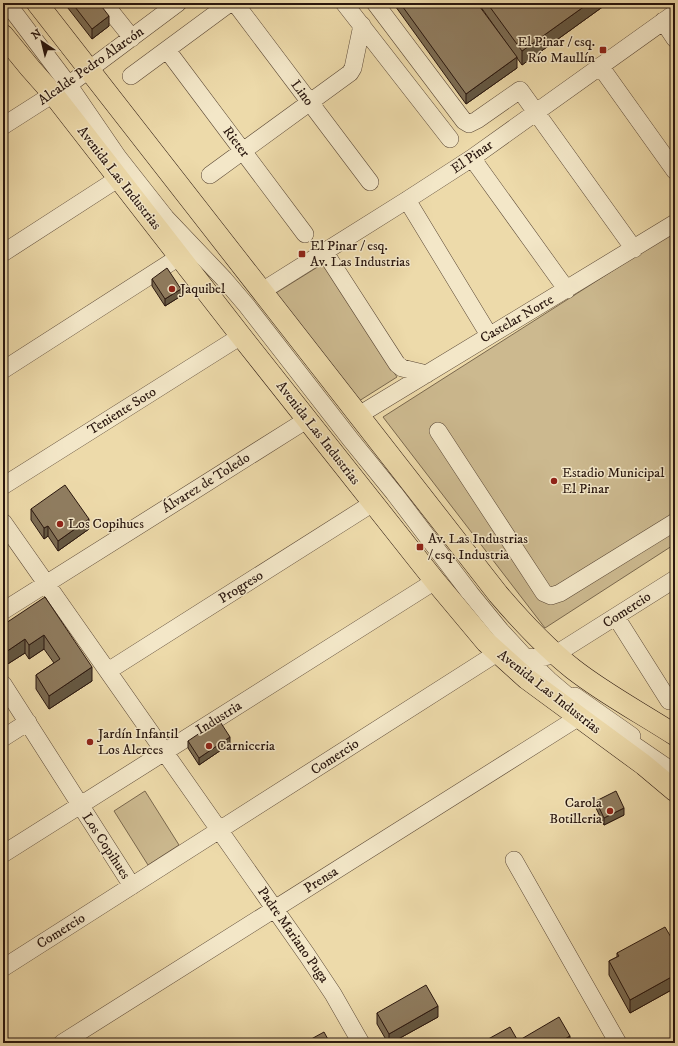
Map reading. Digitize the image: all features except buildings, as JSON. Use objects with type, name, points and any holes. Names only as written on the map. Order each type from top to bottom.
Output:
[{"type":"main road","name":"Avenida Las Industrias","points":[[37,3],[71,82],[119,178],[179,257],[434,581],[497,653],[527,678],[644,765],[675,791]]},
{"type":"main road","name":"Avenida Las Industrias","points":[[3,35],[26,63],[71,82],[262,291],[498,594],[527,627],[585,678],[675,735]]},
{"type":"street","points":[[7,3],[71,82]]},
{"type":"street","points":[[16,3],[71,82],[118,157],[186,240],[235,292],[501,631],[529,657],[575,695],[675,765]]},
{"type":"street","points":[[104,3],[132,38]]},
{"type":"street","name":"Alcalde Pedro Alarcón","points":[[3,126],[71,82],[178,3]]},
{"type":"street","points":[[131,76],[230,3]]},
{"type":"street","name":"Lino","points":[[235,3],[370,182]]},
{"type":"street","points":[[344,3],[450,139]]},
{"type":"street","points":[[376,3],[464,121],[469,124],[520,90],[634,249]]},
{"type":"street","points":[[669,17],[675,39]]},
{"type":"street","name":"El Pinar","points":[[262,291],[472,158],[669,17]]},
{"type":"street","points":[[210,175],[352,70],[362,25]]},
{"type":"street","name":"Rieter","points":[[167,50],[305,234]]},
{"type":"street","points":[[600,66],[675,171]]},
{"type":"street","points":[[491,110],[506,133]]},
{"type":"street","points":[[472,158],[567,290]]},
{"type":"street","points":[[3,253],[119,178]]},
{"type":"street","points":[[407,200],[489,335]]},
{"type":"street","name":"Castelar Norte","points":[[359,415],[489,335],[567,290],[675,224]]},
{"type":"street","points":[[324,252],[397,364],[402,368],[427,374]]},
{"type":"street","points":[[3,370],[179,257]]},
{"type":"street","name":"Teniente Soto","points":[[3,486],[241,336]]},
{"type":"street","name":"Álvarez de Toledo","points":[[3,611],[308,419]]},
{"type":"street","points":[[438,431],[544,593],[551,596],[560,593],[675,522]]},
{"type":"street","name":"Progreso","points":[[108,671],[374,503]]},
{"type":"street","points":[[3,522],[220,830]]},
{"type":"street","name":"Comercio","points":[[3,968],[497,653],[529,657],[551,656],[556,654],[675,579]]},
{"type":"street","name":"Industria","points":[[3,854],[434,581]]},
{"type":"street","points":[[616,617],[669,701]]},
{"type":"street","points":[[529,657],[546,677],[585,710],[675,773]]},
{"type":"street","name":"Los Copihues","points":[[3,684],[132,886]]},
{"type":"street","name":"Prensa","points":[[62,1043],[579,717]]},
{"type":"street","points":[[3,738],[28,722]]},
{"type":"street","name":"Padre Mariano Puga","points":[[220,830],[322,976],[361,1043]]},
{"type":"street","points":[[514,860],[618,1043]]},
{"type":"shaded area","name":"Estadio Municipal El Pinar","points":[[675,231],[675,544],[545,628],[383,417]]},
{"type":"shaded area","points":[[324,263],[397,377],[359,401],[271,296]]},
{"type":"shaded area","points":[[145,791],[179,845],[148,865],[114,811]]},
{"type":"place","name":"El Pinar / esq. Río Maullín","points":[[603,50]]},
{"type":"place","name":"El Pinar / esq. Av. Las Industrias","points":[[302,254]]},
{"type":"place","name":"Jaquibel","points":[[172,289]]},
{"type":"place","name":"Estadio Municipal El Pinar","points":[[554,481]]},
{"type":"place","name":"Los Copihues","points":[[60,524]]},
{"type":"place","name":"Av. Las Industrias / esq. Industria","points":[[420,547]]},
{"type":"place","name":"Jardín Infantil Los Alerces","points":[[90,742]]},
{"type":"place","name":"Carniceria","points":[[209,746]]},
{"type":"place","name":"Carola Botilleria","points":[[610,811]]}]
